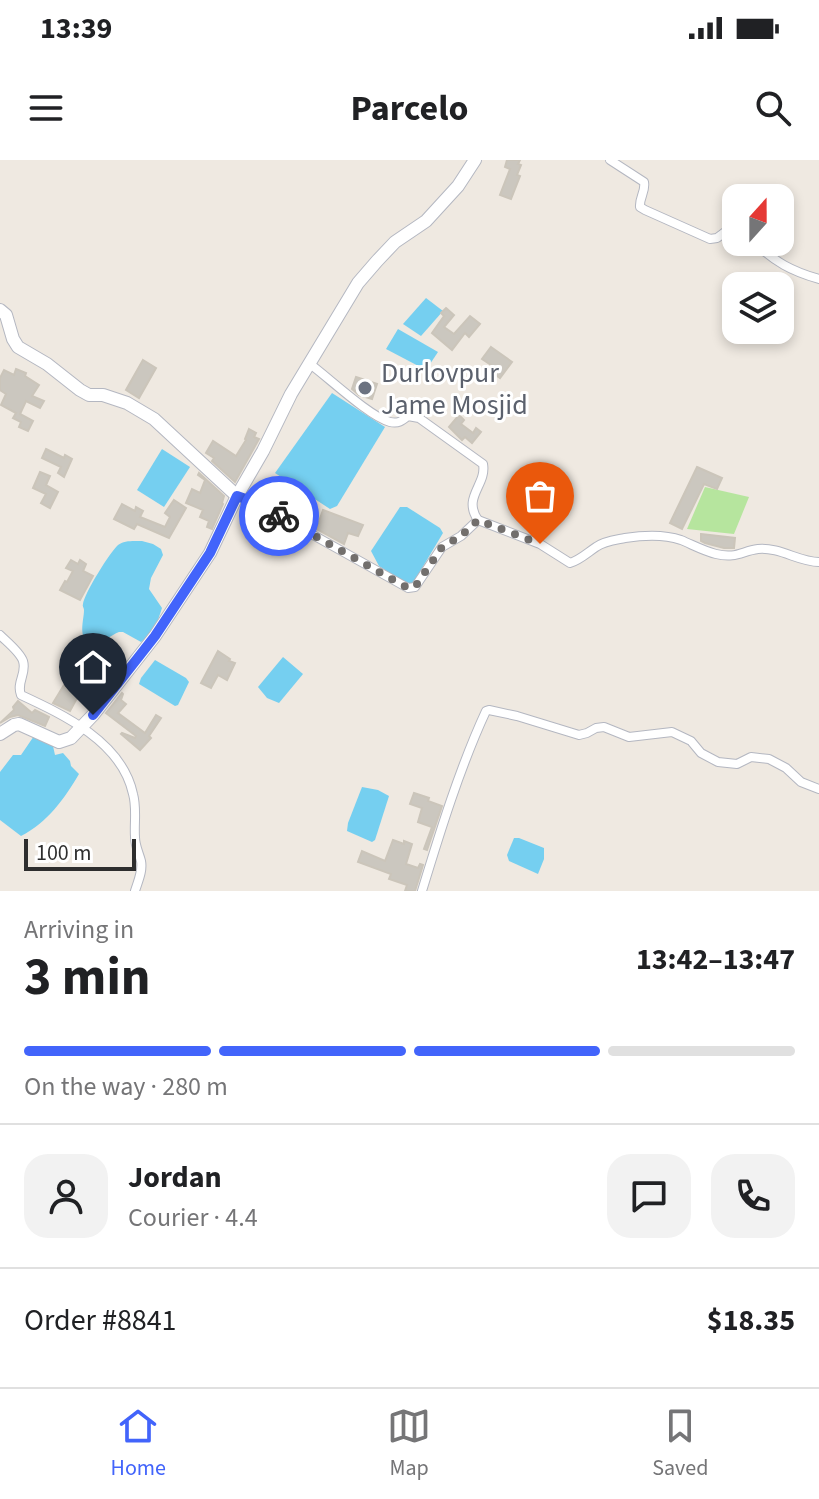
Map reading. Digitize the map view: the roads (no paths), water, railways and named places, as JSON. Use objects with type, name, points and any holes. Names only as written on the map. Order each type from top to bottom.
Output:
[{"type":"street","points":[[0,734],[19,724],[59,742],[71,738],[82,728],[155,636],[210,553],[291,394],[358,283],[395,242],[426,221],[458,186],[475,160]]},
{"type":"street","points":[[610,160],[644,182],[640,207],[710,239],[722,234]]},
{"type":"street","points":[[769,256],[789,268],[819,279]]},
{"type":"street","points":[[0,310],[6,315],[18,347],[47,364],[80,390],[89,395],[103,395],[127,403],[154,419],[237,496],[254,502],[408,588],[415,587],[442,547],[461,536],[478,520]]},
{"type":"street","points":[[310,364],[378,417],[396,423],[408,416],[419,418],[480,461],[484,471],[471,503],[478,520],[540,544],[570,563],[599,544],[654,535],[677,539],[727,556],[767,549],[819,562]]},
{"type":"street","points":[[0,635],[23,660],[24,669],[18,687],[21,695],[82,728],[105,746],[126,775],[133,792],[135,841],[141,863],[141,875],[135,891]]},
{"type":"street","points":[[422,891],[467,758],[489,710],[579,735],[604,727],[629,737],[672,732],[691,741],[701,753],[718,762],[737,764],[751,757],[769,759],[786,768],[801,782],[819,789]]},
{"type":"water","points":[[426,298],[443,311],[421,336],[403,324]]},
{"type":"water","points":[[398,329],[438,352],[426,370],[386,349]]},
{"type":"water","points":[[332,393],[385,427],[337,506],[330,509],[275,473]]},
{"type":"water","points":[[162,449],[190,467],[164,507],[137,490]]},
{"type":"water","points":[[400,507],[407,507],[443,533],[412,585],[379,566],[371,551]]},
{"type":"water","points":[[142,541],[161,549],[163,555],[149,589],[162,608],[154,627],[141,642],[123,632],[98,643],[87,641],[83,633],[83,605],[92,583],[118,545]]},
{"type":"water","points":[[283,657],[303,674],[279,703],[267,698],[258,687]]},
{"type":"water","points":[[155,660],[189,682],[178,705],[139,684]]},
{"type":"water","points":[[34,736],[53,746],[55,755],[63,753],[79,774],[54,809],[21,836],[0,820],[0,772],[13,755],[21,755]]},
{"type":"water","points":[[362,787],[389,796],[372,842],[347,831]]},
{"type":"water","points":[[514,838],[544,848],[544,859],[538,874],[509,861],[507,855]]},
{"type":"place","name":"Durlovpur Jame Mosjid","points":[[365,388]]}]
